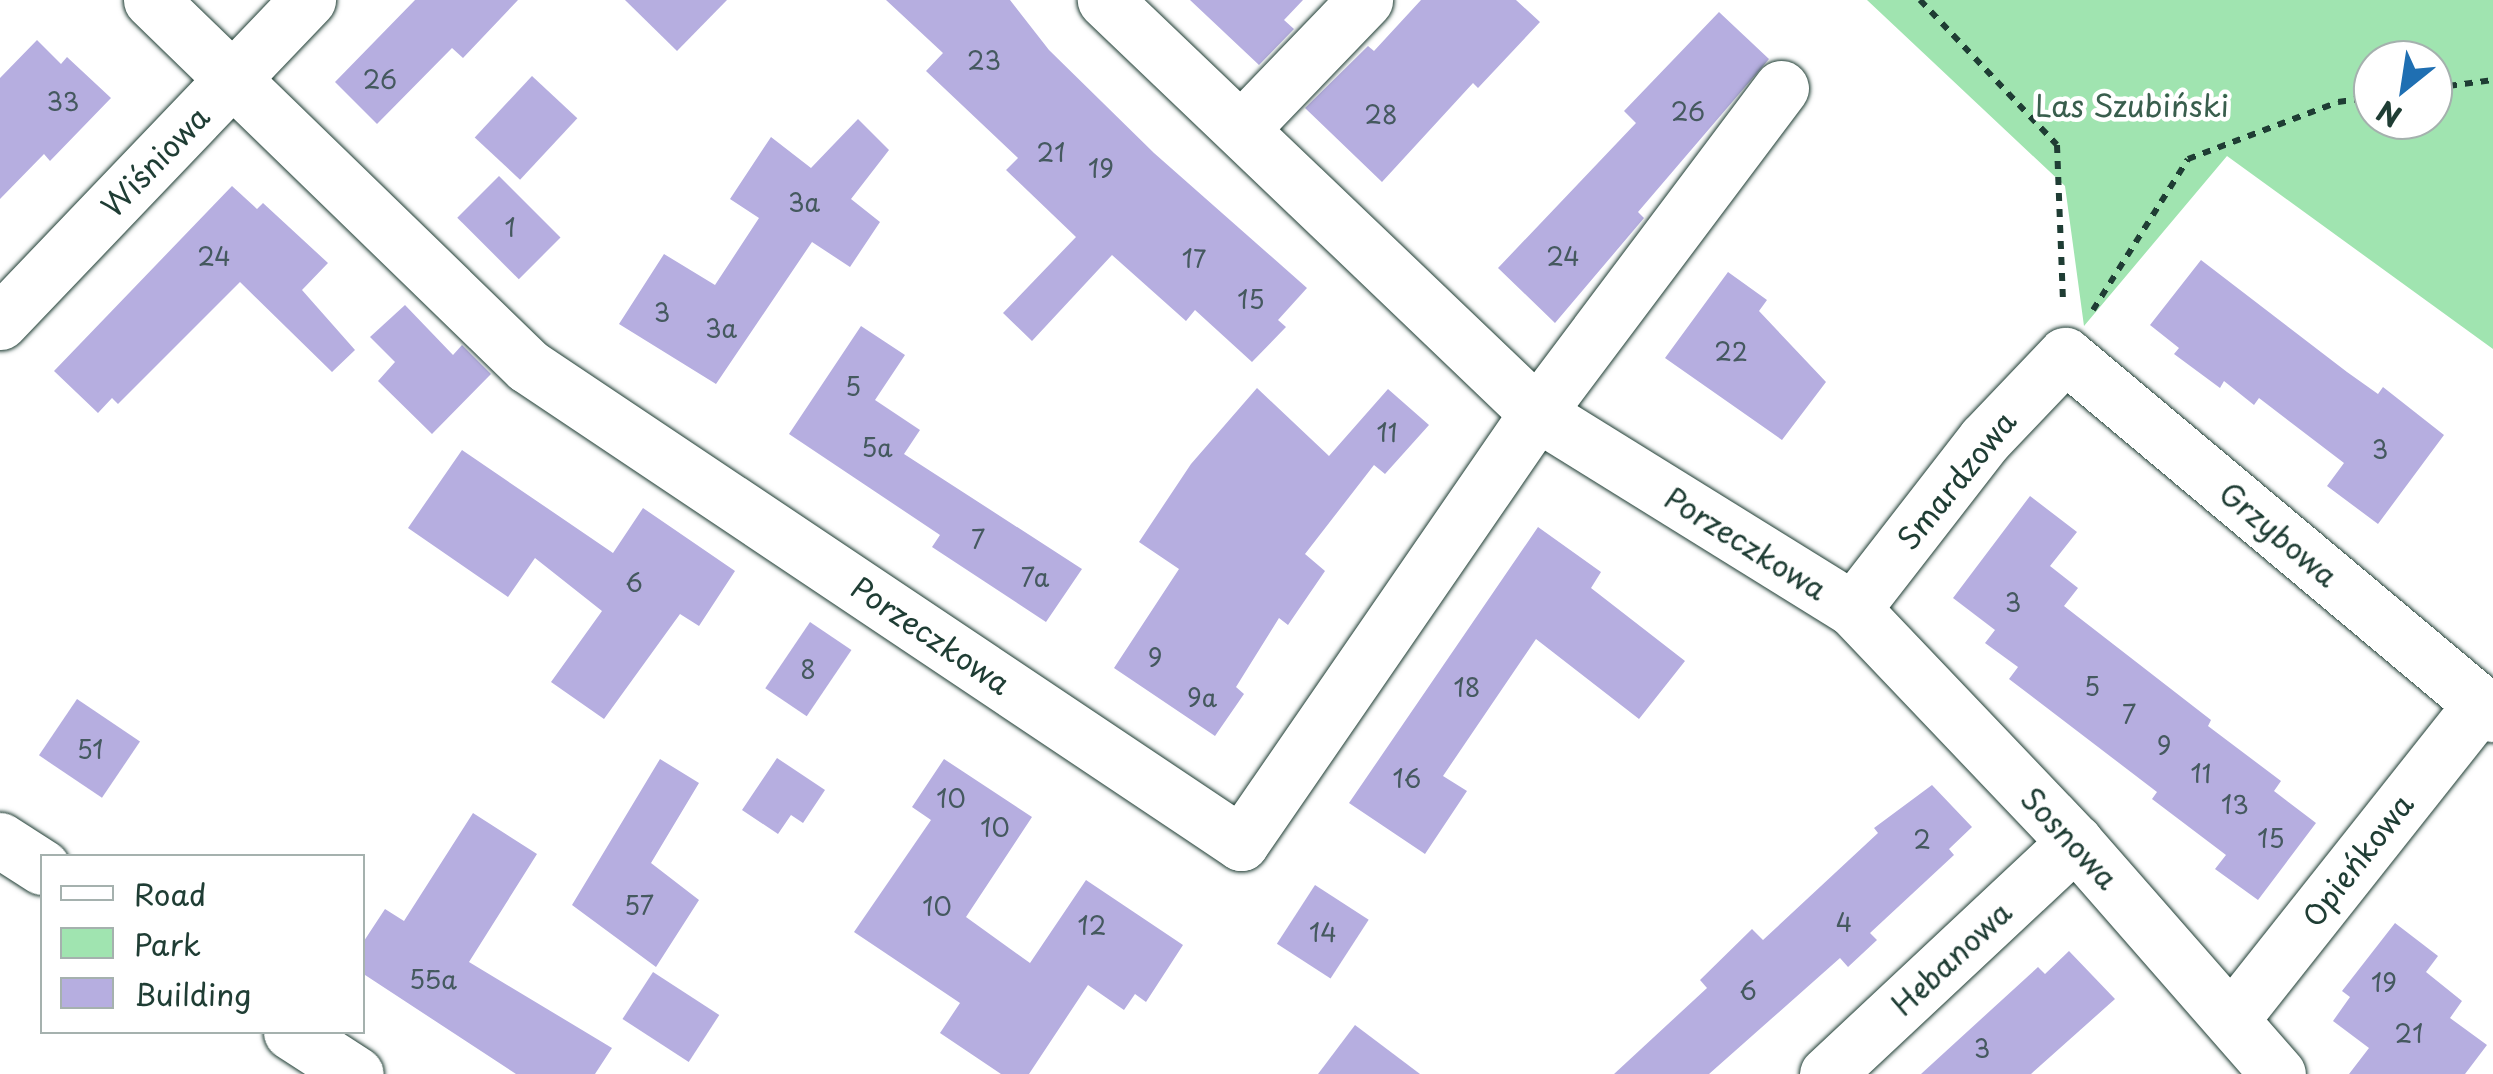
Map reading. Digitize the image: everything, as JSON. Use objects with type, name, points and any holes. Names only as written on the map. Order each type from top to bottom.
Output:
[{"type":"street","points":[[151,0],[232,82]]},
{"type":"street","name":"Wiśniowa","points":[[0,322],[308,0]]},
{"type":"street","name":"Porzeczkowa","points":[[1105,0],[1537,413],[1853,609]]},
{"type":"street","points":[[1240,129],[1365,0]]},
{"type":"street","name":"Porzeczkowa","points":[[232,82],[528,366],[1242,843],[1537,413]]},
{"type":"street","points":[[1537,413],[1782,88]]},
{"type":"street","name":"Smardzowa","points":[[1853,609],[1985,439],[2064,355]]},
{"type":"street","name":"Grzybowa","points":[[2064,355],[2487,709]]},
{"type":"street","name":"Sosnowa","points":[[1853,609],[2075,842],[2278,1074]]},
{"type":"street","name":"Opieńkowa","points":[[2232,1017],[2487,709]]},
{"type":"street","points":[[0,840],[40,867]]},
{"type":"street","name":"Hebanowa","points":[[1827,1074],[2075,842]]},
{"type":"street","points":[[294,1034],[356,1074]]},
{"type":"path","points":[[1920,0],[2057,145],[2064,355]]},
{"type":"path","points":[[2453,85],[2493,80]]},
{"type":"path","points":[[2064,355],[2188,159],[2338,102],[2353,100]]},
{"type":"green space","name":"Las Szubiński","points":[[1867,0],[2493,0],[2493,349],[2227,156],[2084,326],[2065,186]]},
{"type":"building","points":[[415,0],[518,0],[463,58],[452,48],[377,124],[335,82]]},
{"type":"building","points":[[625,0],[727,0],[677,51]]},
{"type":"building","points":[[886,0],[1010,0],[1049,50],[1154,153],[1307,288],[1278,320],[1286,327],[1252,362],[1195,310],[1186,321],[1112,255],[1032,341],[1003,313],[1076,237],[1006,170],[1018,158],[926,71],[943,53]]},
{"type":"building","points":[[1190,0],[1303,0],[1284,20],[1294,29],[1259,65]]},
{"type":"building","points":[[1421,0],[1516,0],[1540,22],[1478,88],[1473,83],[1382,182],[1305,108],[1368,46],[1374,51]]},
{"type":"building","points":[[1719,12],[1769,59],[1638,212],[1644,218],[1555,323],[1498,268],[1636,123],[1624,111]]},
{"type":"building","points":[[37,40],[61,64],[67,57],[111,98],[50,161],[44,154],[0,199],[0,78]]},
{"type":"building","points":[[532,76],[577,118],[520,180],[475,137]]},
{"type":"building","points":[[858,119],[889,150],[851,199],[880,222],[850,267],[812,242],[716,384],[619,324],[664,254],[715,285],[759,218],[730,199],[771,137],[811,168]]},
{"type":"building","points":[[499,176],[561,238],[519,279],[457,218]]},
{"type":"building","points":[[232,186],[257,209],[263,203],[328,263],[302,290],[355,350],[332,372],[240,282],[118,404],[112,398],[98,413],[54,371]]},
{"type":"building","points":[[2201,260],[2347,372],[2378,394],[2383,387],[2444,435],[2378,524],[2327,486],[2344,463],[2259,398],[2254,405],[2224,381],[2220,388],[2174,354],[2179,348],[2150,325]]},
{"type":"building","points":[[1728,272],[1767,300],[1759,311],[1826,382],[1782,440],[1665,358]]},
{"type":"building","points":[[405,305],[453,355],[462,345],[491,374],[432,434],[378,381],[395,362],[370,337]]},
{"type":"building","points":[[861,326],[905,355],[875,400],[920,430],[904,454],[1082,569],[1046,622],[932,547],[940,535],[789,434]]},
{"type":"building","points":[[1257,388],[1329,456],[1388,389],[1429,425],[1385,474],[1374,465],[1305,554],[1325,571],[1288,625],[1279,618],[1236,687],[1244,694],[1215,736],[1114,668],[1179,569],[1139,542],[1191,464]]},
{"type":"building","points":[[462,450],[613,553],[643,508],[735,571],[699,626],[680,614],[604,719],[551,682],[602,611],[535,558],[508,597],[408,528]]},
{"type":"building","points":[[2030,496],[2077,532],[2050,566],[2078,588],[2064,606],[2211,720],[2208,726],[2281,781],[2274,791],[2316,823],[2258,900],[2215,869],[2226,855],[2152,799],[2157,792],[2009,679],[2018,667],[1985,643],[1995,630],[1953,598]]},
{"type":"building","points":[[1538,527],[1601,572],[1591,588],[1685,661],[1639,719],[1536,639],[1443,776],[1467,791],[1425,854],[1349,803]]},
{"type":"building","points":[[810,622],[851,650],[807,716],[765,688]]},
{"type":"building","points":[[77,699],[140,741],[102,798],[39,755]]},
{"type":"building","points":[[777,758],[825,790],[803,823],[791,815],[778,834],[742,810]]},
{"type":"building","points":[[660,759],[699,783],[651,863],[699,900],[656,967],[572,905]]},
{"type":"building","points":[[944,759],[1032,817],[966,917],[1030,963],[1086,880],[1183,945],[1146,1002],[1135,994],[1124,1010],[1088,985],[1029,1074],[1001,1074],[940,1033],[960,1003],[854,932],[931,820],[912,807]]},
{"type":"building","points":[[1932,785],[1972,827],[1949,849],[1954,855],[1870,933],[1877,940],[1848,967],[1840,958],[1709,1074],[1614,1074],[1707,988],[1700,980],[1752,929],[1763,940],[1878,833],[1874,828]]},
{"type":"building","points":[[473,813],[537,854],[469,962],[612,1048],[595,1074],[516,1074],[365,975],[365,939],[385,909],[404,921]]},
{"type":"building","points":[[1315,885],[1369,920],[1331,979],[1277,944]]},
{"type":"building","points":[[2395,923],[2438,956],[2426,972],[2462,1001],[2450,1018],[2487,1045],[2465,1074],[2349,1074],[2369,1048],[2333,1021],[2350,997],[2342,991]]},
{"type":"building","points":[[2069,951],[2115,999],[2031,1074],[1921,1074],[2038,967],[2045,974]]},
{"type":"building","points":[[653,972],[719,1015],[689,1062],[623,1019]]},
{"type":"building","points":[[1355,1025],[1420,1074],[1318,1074]]}]
